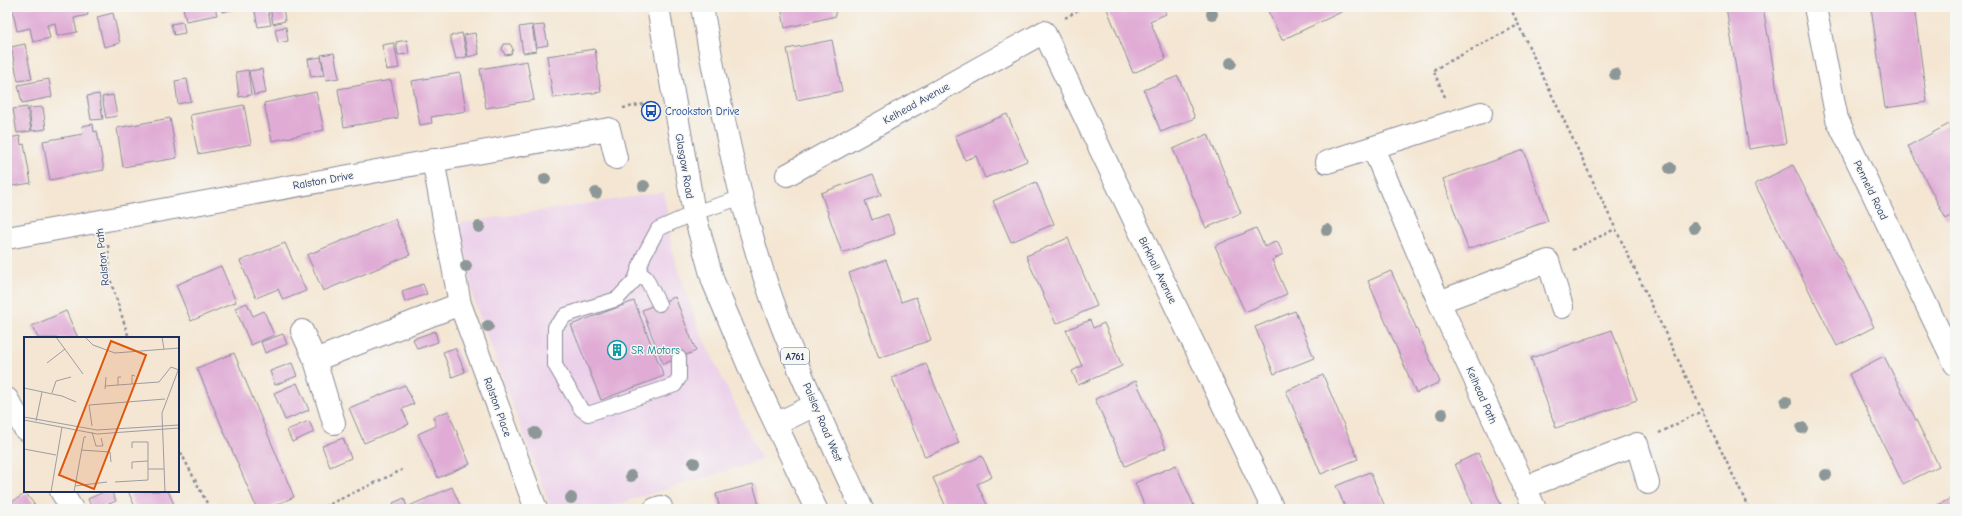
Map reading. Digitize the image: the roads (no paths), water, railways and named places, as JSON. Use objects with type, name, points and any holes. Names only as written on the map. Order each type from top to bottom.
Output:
[{"type":"street","name":"Glasgow Road","points":[[658,7],[696,221]]},
{"type":"street","name":"A761","points":[[702,7],[724,122],[743,197]]},
{"type":"street","name":"Penneld Road","points":[[1815,7],[1837,119],[1955,364]]},
{"type":"street","name":"Kelhead Avenue","points":[[788,175],[1044,32]]},
{"type":"street","name":"Birkhall Avenue","points":[[1044,32],[1273,509]]},
{"type":"street","points":[[1327,162],[1456,122],[1481,112]]},
{"type":"street","name":"Ralston Drive","points":[[7,238],[609,129],[616,158]]},
{"type":"street","name":"Kelhead Path","points":[[1373,148],[1440,302],[1524,488],[1535,509]]},
{"type":"street","name":"Ralston Place","points":[[433,160],[460,304],[536,509]]},
{"type":"street","name":"Paisley Road West","points":[[743,197],[759,261],[780,321],[862,509]]},
{"type":"street","points":[[696,221],[713,281],[727,316],[816,509]]},
{"type":"street","points":[[1440,302],[1548,261],[1562,307]]},
{"type":"street","points":[[315,360],[460,304]]},
{"type":"street","points":[[302,331],[315,360],[334,423]]},
{"type":"street","points":[[7,399],[24,427]]},
{"type":"street","points":[[776,424],[816,405]]},
{"type":"street","points":[[1524,488],[1637,444],[1648,483]]},
{"type":"street","points":[[62,492],[72,509]]},
{"type":"lane","points":[[679,358],[679,378],[675,385],[588,414],[581,408],[555,365],[555,327],[566,315],[617,299],[635,280],[644,255],[658,229],[696,221],[743,197]]},
{"type":"lane","points":[[638,271],[646,278],[659,304]]},
{"type":"place","name":"Crookston Drive","points":[[651,111]]},
{"type":"place","name":"SR Motors","points":[[617,350]]}]
